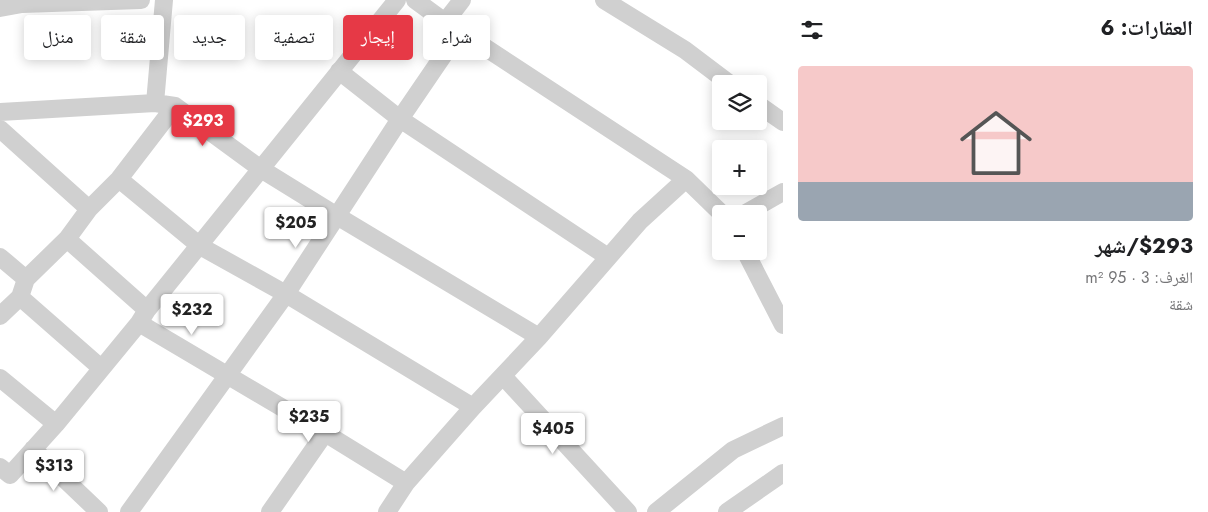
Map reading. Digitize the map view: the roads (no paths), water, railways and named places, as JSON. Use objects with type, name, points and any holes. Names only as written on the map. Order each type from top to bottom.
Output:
[{"type":"street","points":[[0,8],[22,2],[142,0]]},
{"type":"street","points":[[155,103],[164,0]]},
{"type":"street","points":[[3,476],[33,449],[56,424],[397,0]]},
{"type":"street","points":[[415,0],[435,15]]},
{"type":"street","points":[[450,15],[462,0]]},
{"type":"street","points":[[604,0],[684,50],[718,75]]},
{"type":"street","points":[[490,52],[686,179],[713,205]]},
{"type":"street","points":[[129,512],[286,294],[441,60]]},
{"type":"street","points":[[339,71],[400,119],[608,257]]},
{"type":"street","points":[[0,112],[155,103],[175,106],[261,169],[539,337]]},
{"type":"street","points":[[0,316],[20,297],[26,279],[67,240],[89,209],[119,179],[175,106]]},
{"type":"street","points":[[767,111],[783,122]]},
{"type":"street","points":[[0,129],[89,209]]},
{"type":"street","points":[[119,179],[200,246],[286,294],[473,406]]},
{"type":"street","points":[[387,512],[406,483],[473,406],[539,337],[640,221],[686,179]]},
{"type":"street","points":[[760,205],[783,192]]},
{"type":"street","points":[[67,240],[143,317],[228,377],[406,483]]},
{"type":"street","points":[[0,257],[26,279]]},
{"type":"street","points":[[750,260],[783,326]]},
{"type":"street","points":[[20,297],[101,368]]},
{"type":"street","points":[[503,376],[628,512]]},
{"type":"street","points":[[0,378],[56,424]]},
{"type":"street","points":[[656,512],[733,450],[783,426]]},
{"type":"street","points":[[270,512],[324,433]]},
{"type":"street","points":[[33,449],[99,512]]},
{"type":"street","points":[[727,512],[783,473]]}]
